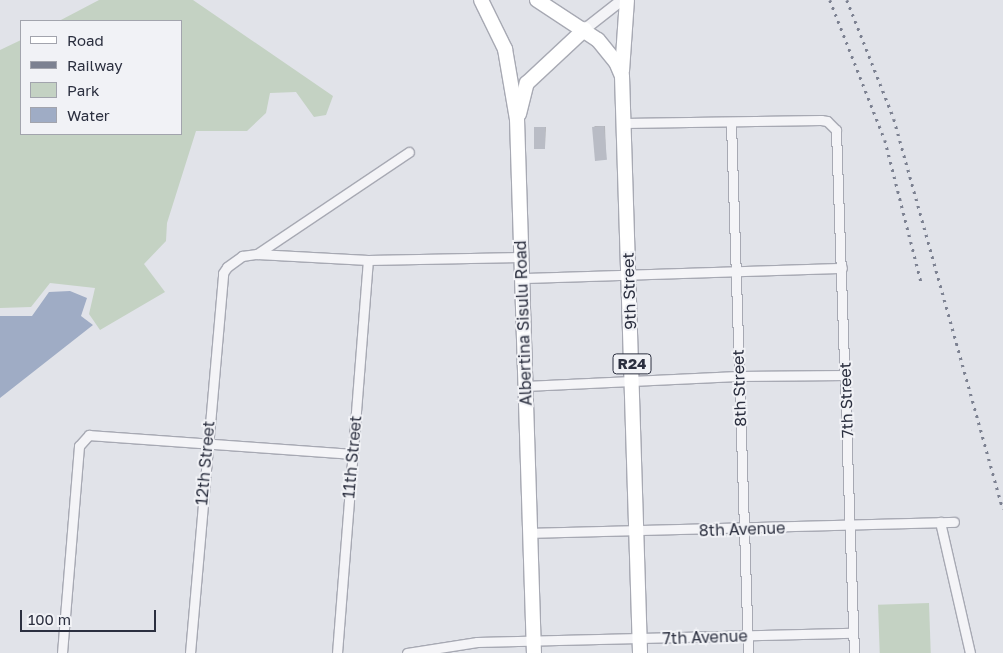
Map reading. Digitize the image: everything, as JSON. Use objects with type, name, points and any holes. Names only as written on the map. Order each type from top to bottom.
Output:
[{"type":"main road","name":"Albertina Sisulu Road","points":[[481,0],[505,49],[516,119],[534,647]]},
{"type":"main road","name":"9th Street","points":[[537,0],[585,29],[606,49],[622,76],[633,383],[639,646]]},
{"type":"main road","points":[[622,76],[627,0]]},
{"type":"main road","points":[[516,119],[527,82],[585,29]]},
{"type":"street","points":[[585,29],[622,0]]},
{"type":"street","name":"7th Street","points":[[624,123],[827,121],[836,130],[854,653]]},
{"type":"street","name":"8th Street","points":[[731,122],[748,653]]},
{"type":"street","points":[[257,254],[409,152]]},
{"type":"street","points":[[257,254],[368,260],[521,257]]},
{"type":"street","name":"12th Street","points":[[190,653],[223,273],[235,260],[257,254]]},
{"type":"street","name":"11th Street","points":[[337,653],[368,260]]},
{"type":"street","points":[[522,278],[737,273],[842,268]]},
{"type":"street","points":[[526,386],[633,383],[738,376],[845,375]]},
{"type":"street","points":[[62,653],[80,446],[83,440],[95,433],[352,454]]},
{"type":"street","points":[[940,522],[970,653]]},
{"type":"street","name":"8th Avenue","points":[[530,533],[636,532],[954,522]]},
{"type":"street","name":"7th Avenue","points":[[407,653],[462,643],[534,647],[639,646],[747,636],[853,633]]},
{"type":"green space","points":[[99,0],[193,0],[333,96],[326,115],[314,117],[296,92],[270,93],[266,113],[247,131],[196,131],[167,223],[166,241],[144,264],[165,292],[100,330],[89,314],[95,288],[50,283],[31,307],[0,308],[0,50],[20,40],[20,135],[182,135],[182,20],[61,20]]},
{"type":"green space","points":[[929,603],[931,653],[880,653],[878,605]]},
{"type":"water","points":[[70,291],[87,298],[81,316],[93,325],[0,398],[0,316],[32,316],[49,292]]},
{"type":"building","points":[[604,126],[607,160],[595,161],[592,127]]},
{"type":"building","points":[[534,127],[545,127],[545,149],[534,149]]},
{"type":"railway","points":[[830,0],[885,140],[921,281]]},
{"type":"railway","points":[[847,0],[894,119],[1003,509]]}]
